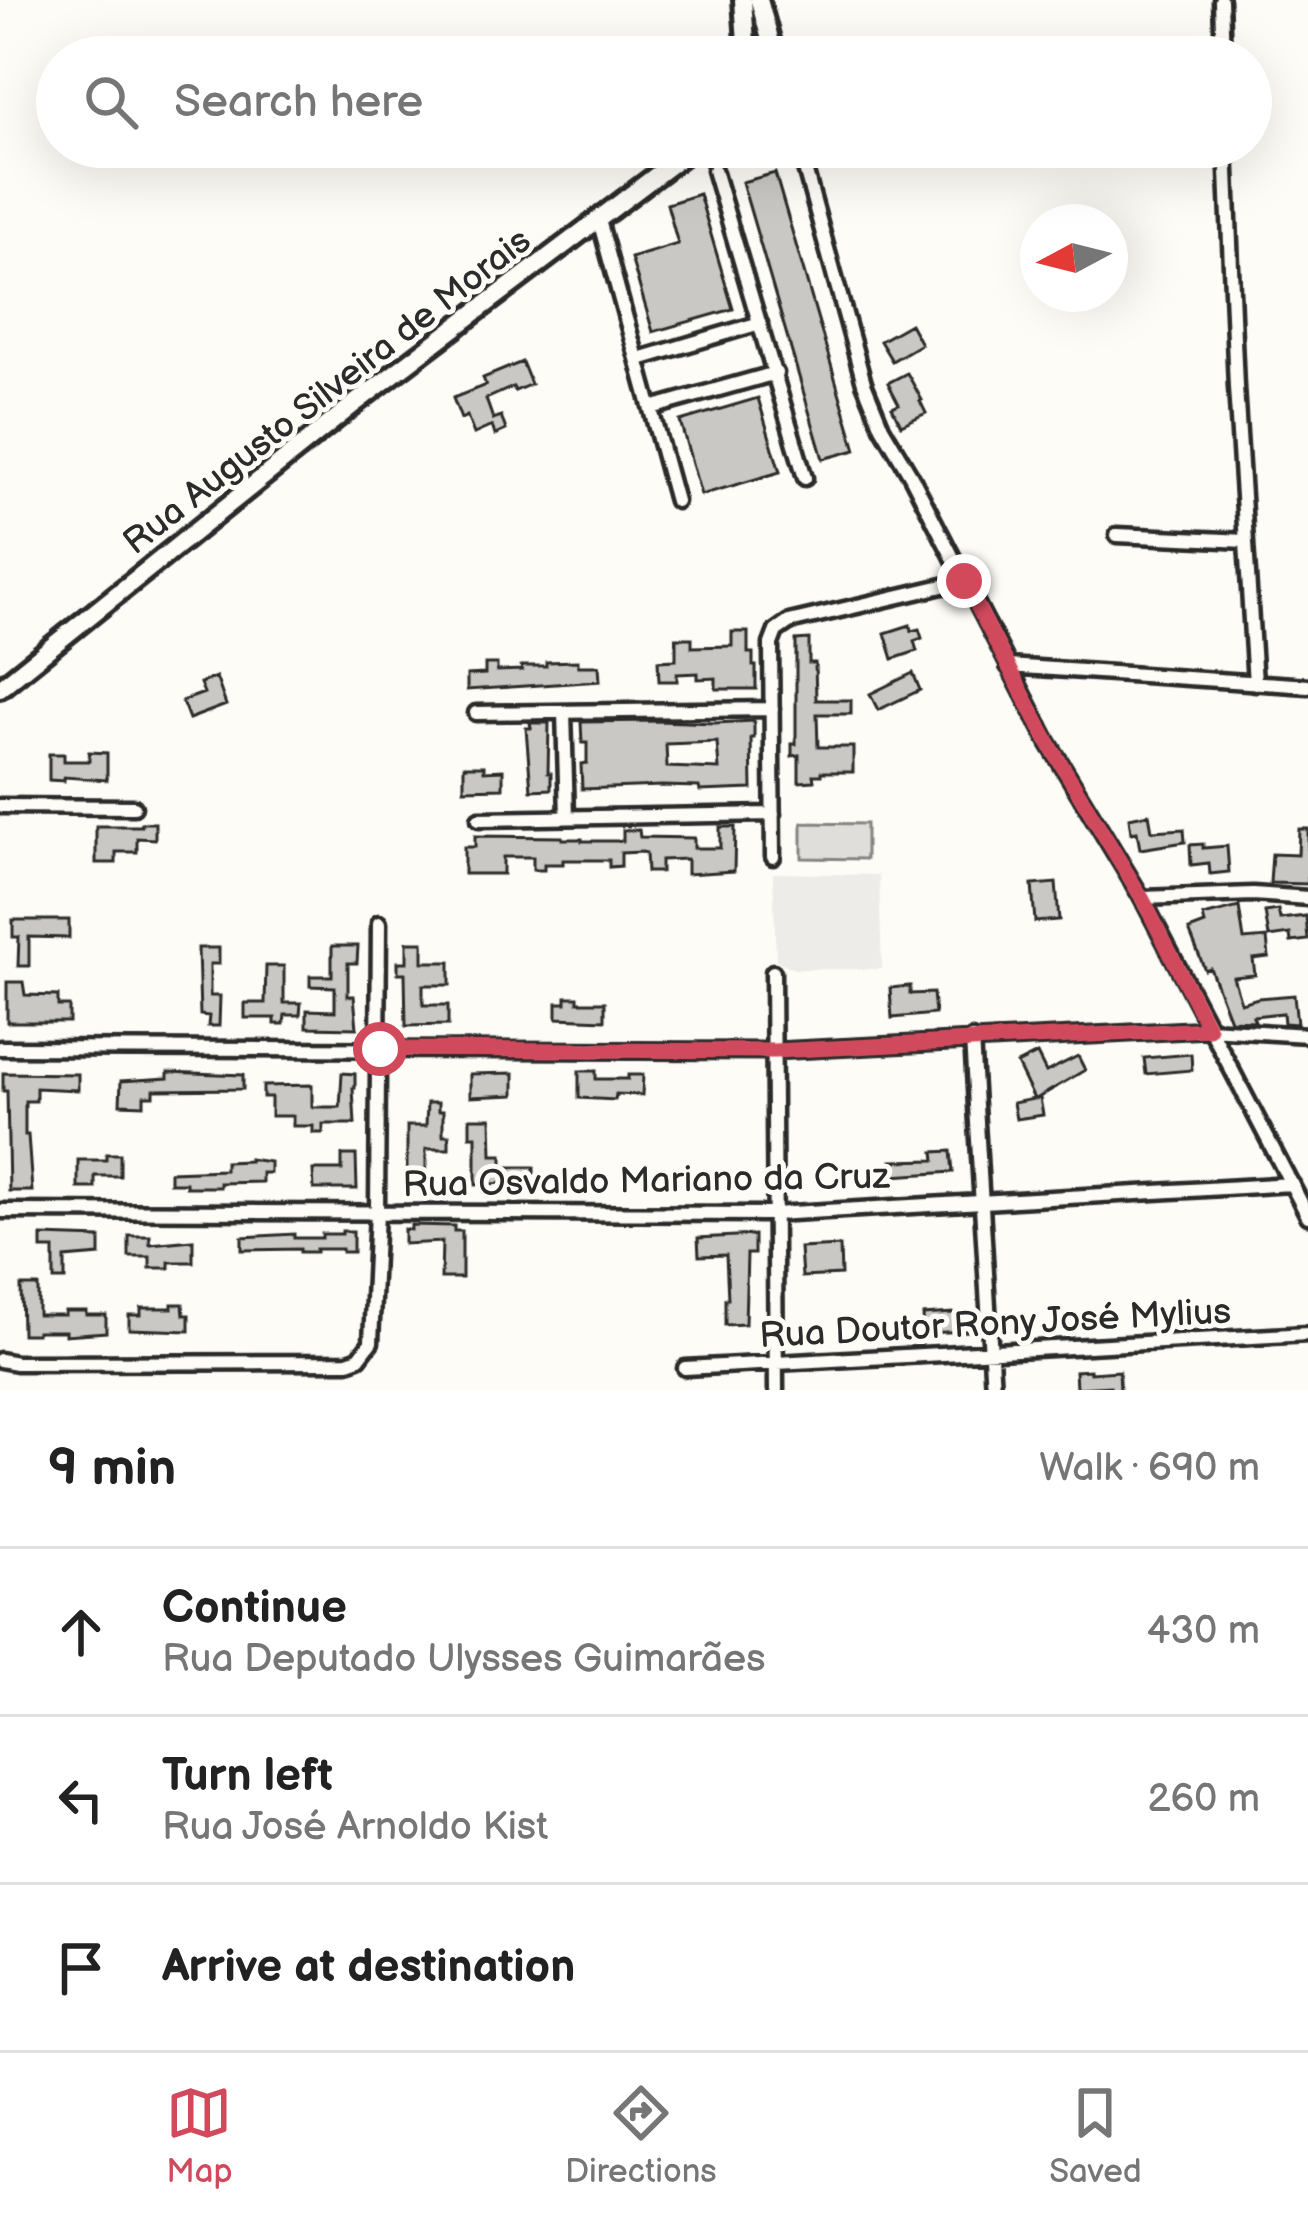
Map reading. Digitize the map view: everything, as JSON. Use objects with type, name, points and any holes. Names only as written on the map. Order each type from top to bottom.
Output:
[{"type":"main road","points":[[743,0],[745,36]]},
{"type":"main road","points":[[759,0],[769,36]]},
{"type":"main road","points":[[742,36],[744,23]]},
{"type":"main road","name":"Rua Augusto Silveira de Morais","points":[[0,688],[354,404],[667,168]]},
{"type":"street","points":[[1221,0],[1222,36]]},
{"type":"street","points":[[805,168],[864,383],[882,428],[1048,742],[1142,898],[1308,1216]]},
{"type":"street","points":[[1227,168],[1255,683]]},
{"type":"street","points":[[714,170],[805,478]]},
{"type":"street","points":[[599,220],[676,501]]},
{"type":"street","points":[[639,359],[760,323]]},
{"type":"street","points":[[651,408],[776,373]]},
{"type":"street","points":[[1118,535],[1246,541]]},
{"type":"street","points":[[773,857],[771,644],[776,631],[789,622],[964,581]]},
{"type":"street","points":[[1008,666],[1308,686]]},
{"type":"street","points":[[476,713],[772,709]]},
{"type":"street","points":[[564,712],[567,817]]},
{"type":"street","points":[[0,806],[134,807]]},
{"type":"street","points":[[479,819],[773,814]]},
{"type":"street","points":[[1142,898],[1253,893],[1308,898]]},
{"type":"street","points":[[0,1360],[348,1362],[359,1358],[371,1342],[377,1212],[379,923]]},
{"type":"street","points":[[773,973],[776,1390]]},
{"type":"street","points":[[0,1048],[774,1051],[1209,1029],[1308,1035]]},
{"type":"street","points":[[972,1039],[993,1390]]},
{"type":"street","name":"Rua Osvaldo Mariano da Cruz","points":[[0,1210],[774,1214],[1292,1184]]},
{"type":"street","name":"Rua Doutor Rony José Mylius","points":[[685,1368],[1308,1334]]},
{"type":"shaded area","points":[[802,823],[866,824],[866,859],[802,858]]},
{"type":"shaded area","points":[[773,873],[879,875],[882,969],[794,969],[776,960]]},
{"type":"building","points":[[775,173],[856,450],[823,459],[742,182]]},
{"type":"building","points":[[699,194],[733,309],[653,332],[631,258],[678,244],[667,204]]},
{"type":"building","points":[[910,324],[921,344],[892,361],[880,341]]},
{"type":"building","points":[[522,362],[531,384],[486,399],[493,419],[501,416],[506,430],[495,435],[492,426],[474,434],[467,416],[461,419],[453,398],[486,385],[483,378]]},
{"type":"building","points":[[907,373],[926,413],[901,425],[892,407],[899,404],[888,383]]},
{"type":"building","points":[[758,398],[780,472],[701,495],[680,421]]},
{"type":"building","points":[[910,625],[911,631],[919,629],[922,638],[914,641],[917,651],[893,659],[885,633]]},
{"type":"building","points":[[732,632],[748,632],[756,689],[716,689],[716,678],[698,679],[698,673],[677,674],[677,681],[659,681],[658,661],[676,660],[676,638],[692,638],[692,647],[732,646]]},
{"type":"building","points":[[809,639],[816,700],[851,700],[851,714],[817,714],[818,747],[853,747],[853,772],[821,772],[813,775],[814,781],[799,782],[799,755],[792,756],[796,640]]},
{"type":"building","points":[[578,661],[578,666],[599,666],[600,681],[467,690],[467,675],[485,674],[485,664],[497,664],[497,671]]},
{"type":"building","points":[[913,673],[920,690],[878,710],[870,694]]},
{"type":"building","points":[[216,677],[226,705],[189,719],[182,701],[204,693],[200,683]]},
{"type":"building","points":[[754,721],[752,789],[582,789],[581,764],[587,763],[587,743],[582,743],[581,722]],"holes":[[[717,742],[719,769],[667,767],[666,744]]]},
{"type":"building","points":[[530,723],[549,723],[551,789],[531,790],[526,728],[531,728]]},
{"type":"building","points":[[89,752],[107,753],[107,780],[49,780],[49,754],[64,754],[64,761],[89,761]]},
{"type":"building","points":[[464,766],[503,770],[503,788],[464,789]]},
{"type":"building","points":[[1149,814],[1152,831],[1184,829],[1185,842],[1140,849],[1129,818]]},
{"type":"building","points":[[155,823],[155,839],[137,838],[137,852],[116,852],[116,863],[96,863],[96,826]]},
{"type":"building","points":[[720,827],[735,827],[734,871],[687,874],[687,859],[661,860],[661,872],[647,872],[646,853],[642,852],[621,853],[621,866],[609,867],[609,860],[563,860],[563,864],[544,864],[544,870],[533,870],[533,857],[503,857],[503,874],[464,874],[464,847],[475,847],[475,836],[623,841],[623,830],[639,830],[640,837],[694,838],[694,848],[720,848]]},
{"type":"building","points":[[1299,829],[1308,829],[1308,884],[1270,883],[1272,854],[1298,855]]},
{"type":"building","points":[[1203,844],[1203,848],[1227,846],[1229,872],[1210,874],[1209,863],[1191,865],[1190,845]]},
{"type":"building","points":[[1056,883],[1059,920],[1035,922],[1032,885]]},
{"type":"building","points":[[1239,907],[1244,940],[1267,938],[1269,957],[1253,959],[1255,975],[1233,977],[1241,1003],[1294,995],[1297,1024],[1284,1023],[1283,1013],[1253,1016],[1255,1021],[1230,1020],[1210,968],[1205,970],[1189,930],[1205,924],[1203,916]]},
{"type":"building","points":[[1278,910],[1280,919],[1306,916],[1308,940],[1291,942],[1290,934],[1269,937],[1265,912]]},
{"type":"building","points":[[13,920],[69,920],[69,938],[29,937],[29,966],[18,966],[19,937],[13,937]]},
{"type":"building","points":[[407,942],[423,942],[423,962],[450,962],[450,985],[423,985],[423,1005],[448,1005],[448,1025],[406,1026],[405,973],[398,973],[398,962],[407,962]]},
{"type":"building","points":[[332,946],[358,946],[357,963],[348,963],[348,996],[354,996],[357,1028],[307,1027],[307,1010],[335,1011],[335,987],[310,986],[310,976],[332,976]]},
{"type":"building","points":[[198,948],[219,948],[219,964],[210,964],[210,996],[220,996],[219,1026],[208,1026],[209,1016],[200,1015]]},
{"type":"building","points":[[266,966],[284,966],[284,1003],[301,1003],[300,1015],[285,1015],[284,1024],[275,1024],[275,1018],[245,1018],[245,1003],[265,1003]]},
{"type":"building","points":[[7,982],[23,982],[25,995],[58,996],[58,1006],[69,1006],[69,1022],[7,1022]]},
{"type":"building","points":[[910,986],[910,994],[933,993],[935,1014],[892,1018],[890,988]]},
{"type":"building","points":[[566,997],[605,1002],[605,1020],[557,1018],[557,1003],[566,1003]]},
{"type":"building","points":[[1037,1054],[1046,1072],[1078,1056],[1085,1070],[1036,1099],[1040,1098],[1043,1115],[1016,1119],[1013,1103],[1034,1099],[1017,1064]]},
{"type":"building","points":[[1191,1054],[1192,1070],[1146,1074],[1144,1058]]},
{"type":"building","points":[[579,1071],[596,1071],[596,1079],[643,1075],[642,1095],[616,1094],[615,1100],[579,1098]]},
{"type":"building","points":[[168,1072],[243,1075],[243,1089],[154,1090],[154,1096],[144,1096],[144,1105],[120,1104],[121,1081],[168,1078]]},
{"type":"building","points":[[3,1073],[78,1074],[78,1090],[36,1088],[36,1101],[25,1101],[32,1191],[9,1191]]},
{"type":"building","points":[[342,1073],[355,1074],[355,1124],[323,1124],[323,1133],[313,1133],[313,1126],[293,1126],[293,1116],[271,1116],[271,1097],[263,1097],[263,1086],[312,1085],[312,1107],[340,1107]]},
{"type":"building","points":[[514,1073],[514,1095],[470,1097],[470,1074]]},
{"type":"building","points":[[427,1103],[438,1103],[438,1111],[443,1111],[443,1135],[449,1135],[449,1149],[426,1149],[426,1184],[407,1184],[407,1126],[426,1126]]},
{"type":"building","points":[[470,1118],[491,1118],[492,1155],[502,1155],[502,1167],[534,1167],[534,1181],[476,1185],[476,1136],[470,1136]]},
{"type":"building","points":[[951,1151],[953,1172],[892,1176],[892,1161],[935,1160],[934,1152]]},
{"type":"building","points":[[106,1154],[120,1154],[120,1176],[95,1176],[95,1188],[78,1188],[78,1160],[106,1160]]},
{"type":"building","points":[[342,1155],[356,1155],[357,1189],[314,1189],[313,1170],[342,1170]]},
{"type":"building","points":[[225,1162],[270,1162],[270,1173],[262,1173],[262,1182],[220,1183],[220,1187],[170,1183],[170,1172],[225,1170]]},
{"type":"building","points":[[411,1225],[454,1226],[454,1231],[462,1231],[462,1278],[441,1278],[442,1242],[404,1244],[404,1229],[411,1230]]},
{"type":"building","points":[[353,1231],[353,1252],[242,1250],[242,1237],[294,1234],[294,1238],[322,1238],[322,1234]]},
{"type":"building","points":[[754,1235],[754,1254],[747,1254],[745,1324],[725,1325],[726,1255],[699,1256],[698,1238]]},
{"type":"building","points":[[42,1236],[100,1238],[100,1255],[65,1258],[65,1280],[54,1280],[54,1249],[42,1249]]},
{"type":"building","points":[[129,1236],[150,1236],[150,1244],[193,1240],[193,1262],[150,1268],[150,1257],[129,1257]]},
{"type":"building","points":[[840,1246],[841,1275],[802,1277],[800,1248]]},
{"type":"building","points":[[21,1286],[38,1286],[38,1315],[86,1311],[86,1315],[106,1315],[106,1332],[22,1334]]},
{"type":"building","points":[[172,1304],[183,1304],[189,1331],[129,1329],[129,1315],[141,1315],[141,1308],[172,1308]]},
{"type":"building","points":[[969,1312],[970,1331],[924,1333],[923,1315]]},
{"type":"building","points":[[1075,1371],[1119,1371],[1120,1390],[1076,1388]]},
{"type":"route","points":[[380,1049],[774,1051],[1209,1029],[1142,898],[1048,742],[964,581]]}]
